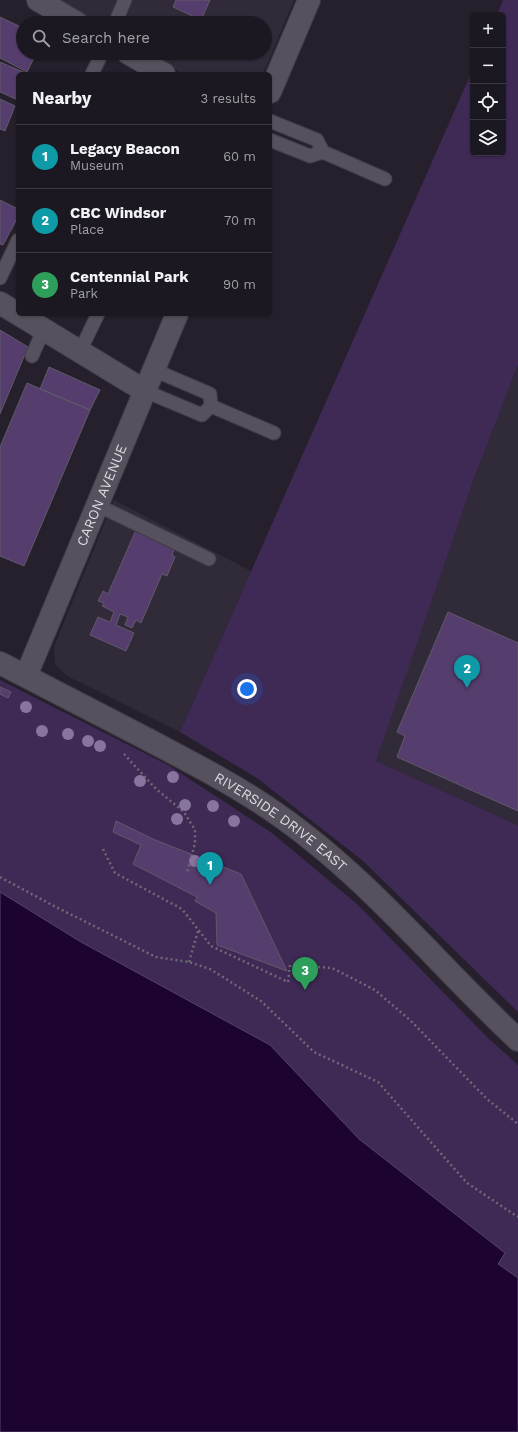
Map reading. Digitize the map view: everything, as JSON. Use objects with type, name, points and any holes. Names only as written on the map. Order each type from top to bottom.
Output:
[{"type":"street","points":[[38,0],[65,16]]},
{"type":"street","points":[[272,87],[309,0]]},
{"type":"street","points":[[140,60],[161,72]]},
{"type":"street","points":[[0,303],[16,312]]},
{"type":"street","points":[[24,316],[145,391]]},
{"type":"street","name":"CARON AVENUE","points":[[26,676],[176,316]]},
{"type":"street","name":"RIVERSIDE DRIVE EAST","points":[[0,663],[211,772],[274,811],[347,871],[518,1040]]},
{"type":"lane","points":[[118,16],[125,0]]},
{"type":"lane","points":[[93,72],[99,60]]},
{"type":"lane","points":[[272,121],[317,140],[323,152],[385,179]]},
{"type":"lane","points":[[272,141],[310,156],[323,152]]},
{"type":"lane","points":[[0,278],[16,244]]},
{"type":"lane","points":[[80,351],[97,316]]},
{"type":"lane","points":[[32,356],[33,321]]},
{"type":"lane","points":[[145,391],[202,415],[211,406],[210,394],[154,370]]},
{"type":"lane","points":[[211,406],[274,433]]},
{"type":"lane","points":[[97,506],[208,559]]},
{"type":"path","points":[[118,751],[125,754],[156,789],[184,812],[195,830],[195,843],[187,873]]},
{"type":"path","points":[[103,849],[115,873],[182,909],[211,946],[288,982],[290,965],[332,968],[375,990],[412,1021],[487,1099],[518,1124]]},
{"type":"path","points":[[0,878],[156,957],[189,962],[210,969],[261,1001],[314,1052],[378,1082],[467,1183],[518,1217]]},
{"type":"path","points":[[189,962],[198,930]]},
{"type":"shaded area","points":[[59,0],[294,0],[272,53],[272,16],[85,16]]},
{"type":"shaded area","points":[[503,0],[518,0],[518,365],[475,476],[376,761],[518,825],[518,1012],[363,861],[257,778],[180,732],[470,76],[470,156],[506,156],[506,12],[498,12]]},
{"type":"shaded area","points":[[160,60],[269,60],[264,72],[180,72]]},
{"type":"shaded area","points":[[518,365],[518,825],[375,761],[475,476]]},
{"type":"shaded area","points":[[114,500],[251,571],[180,732],[67,676],[55,664],[54,647]]},
{"type":"shaded area","points":[[0,680],[168,765],[272,833],[357,904],[488,1038],[518,1065],[518,1278],[498,1264],[505,1253],[359,1139],[270,1045],[81,942],[0,892]]},
{"type":"shaded area","points":[[0,892],[81,942],[270,1045],[359,1139],[505,1253],[498,1264],[518,1278],[518,1432],[0,1432]]},
{"type":"building","points":[[176,0],[210,0],[203,16],[192,16],[173,7]]},
{"type":"building","points":[[0,17],[16,25],[16,60],[33,60],[27,72],[0,58]]},
{"type":"building","points":[[0,62],[23,72],[16,72],[16,99],[0,92]]},
{"type":"building","points":[[0,99],[15,106],[5,131],[0,129]]},
{"type":"building","points":[[0,200],[16,208],[16,221],[3,245],[0,244]]},
{"type":"building","points":[[0,330],[28,347],[0,414]]},
{"type":"building","points":[[49,367],[100,390],[90,410],[40,389]]},
{"type":"building","points":[[27,383],[90,410],[24,566],[0,556],[0,447]]},
{"type":"building","points":[[136,530],[175,547],[172,555],[175,557],[167,576],[162,574],[141,623],[136,620],[132,628],[125,625],[128,617],[120,614],[116,625],[134,633],[126,651],[90,635],[98,617],[110,622],[114,612],[102,606],[104,603],[98,601],[103,591],[108,594]]},
{"type":"building","points":[[448,612],[518,643],[518,811],[397,757],[405,736],[397,732]]},
{"type":"building","points":[[0,687],[11,692],[8,698],[0,694]]},
{"type":"building","points":[[116,821],[153,839],[241,874],[287,971],[217,945],[216,913],[195,901],[197,897],[133,864],[141,845],[113,832]]},
{"type":"place","name":"CBC Windsor","points":[[467,688]]},
{"type":"place","name":"Legacy Beacon","points":[[210,885]]},
{"type":"place","name":"Centennial Park","points":[[305,990]]}]
